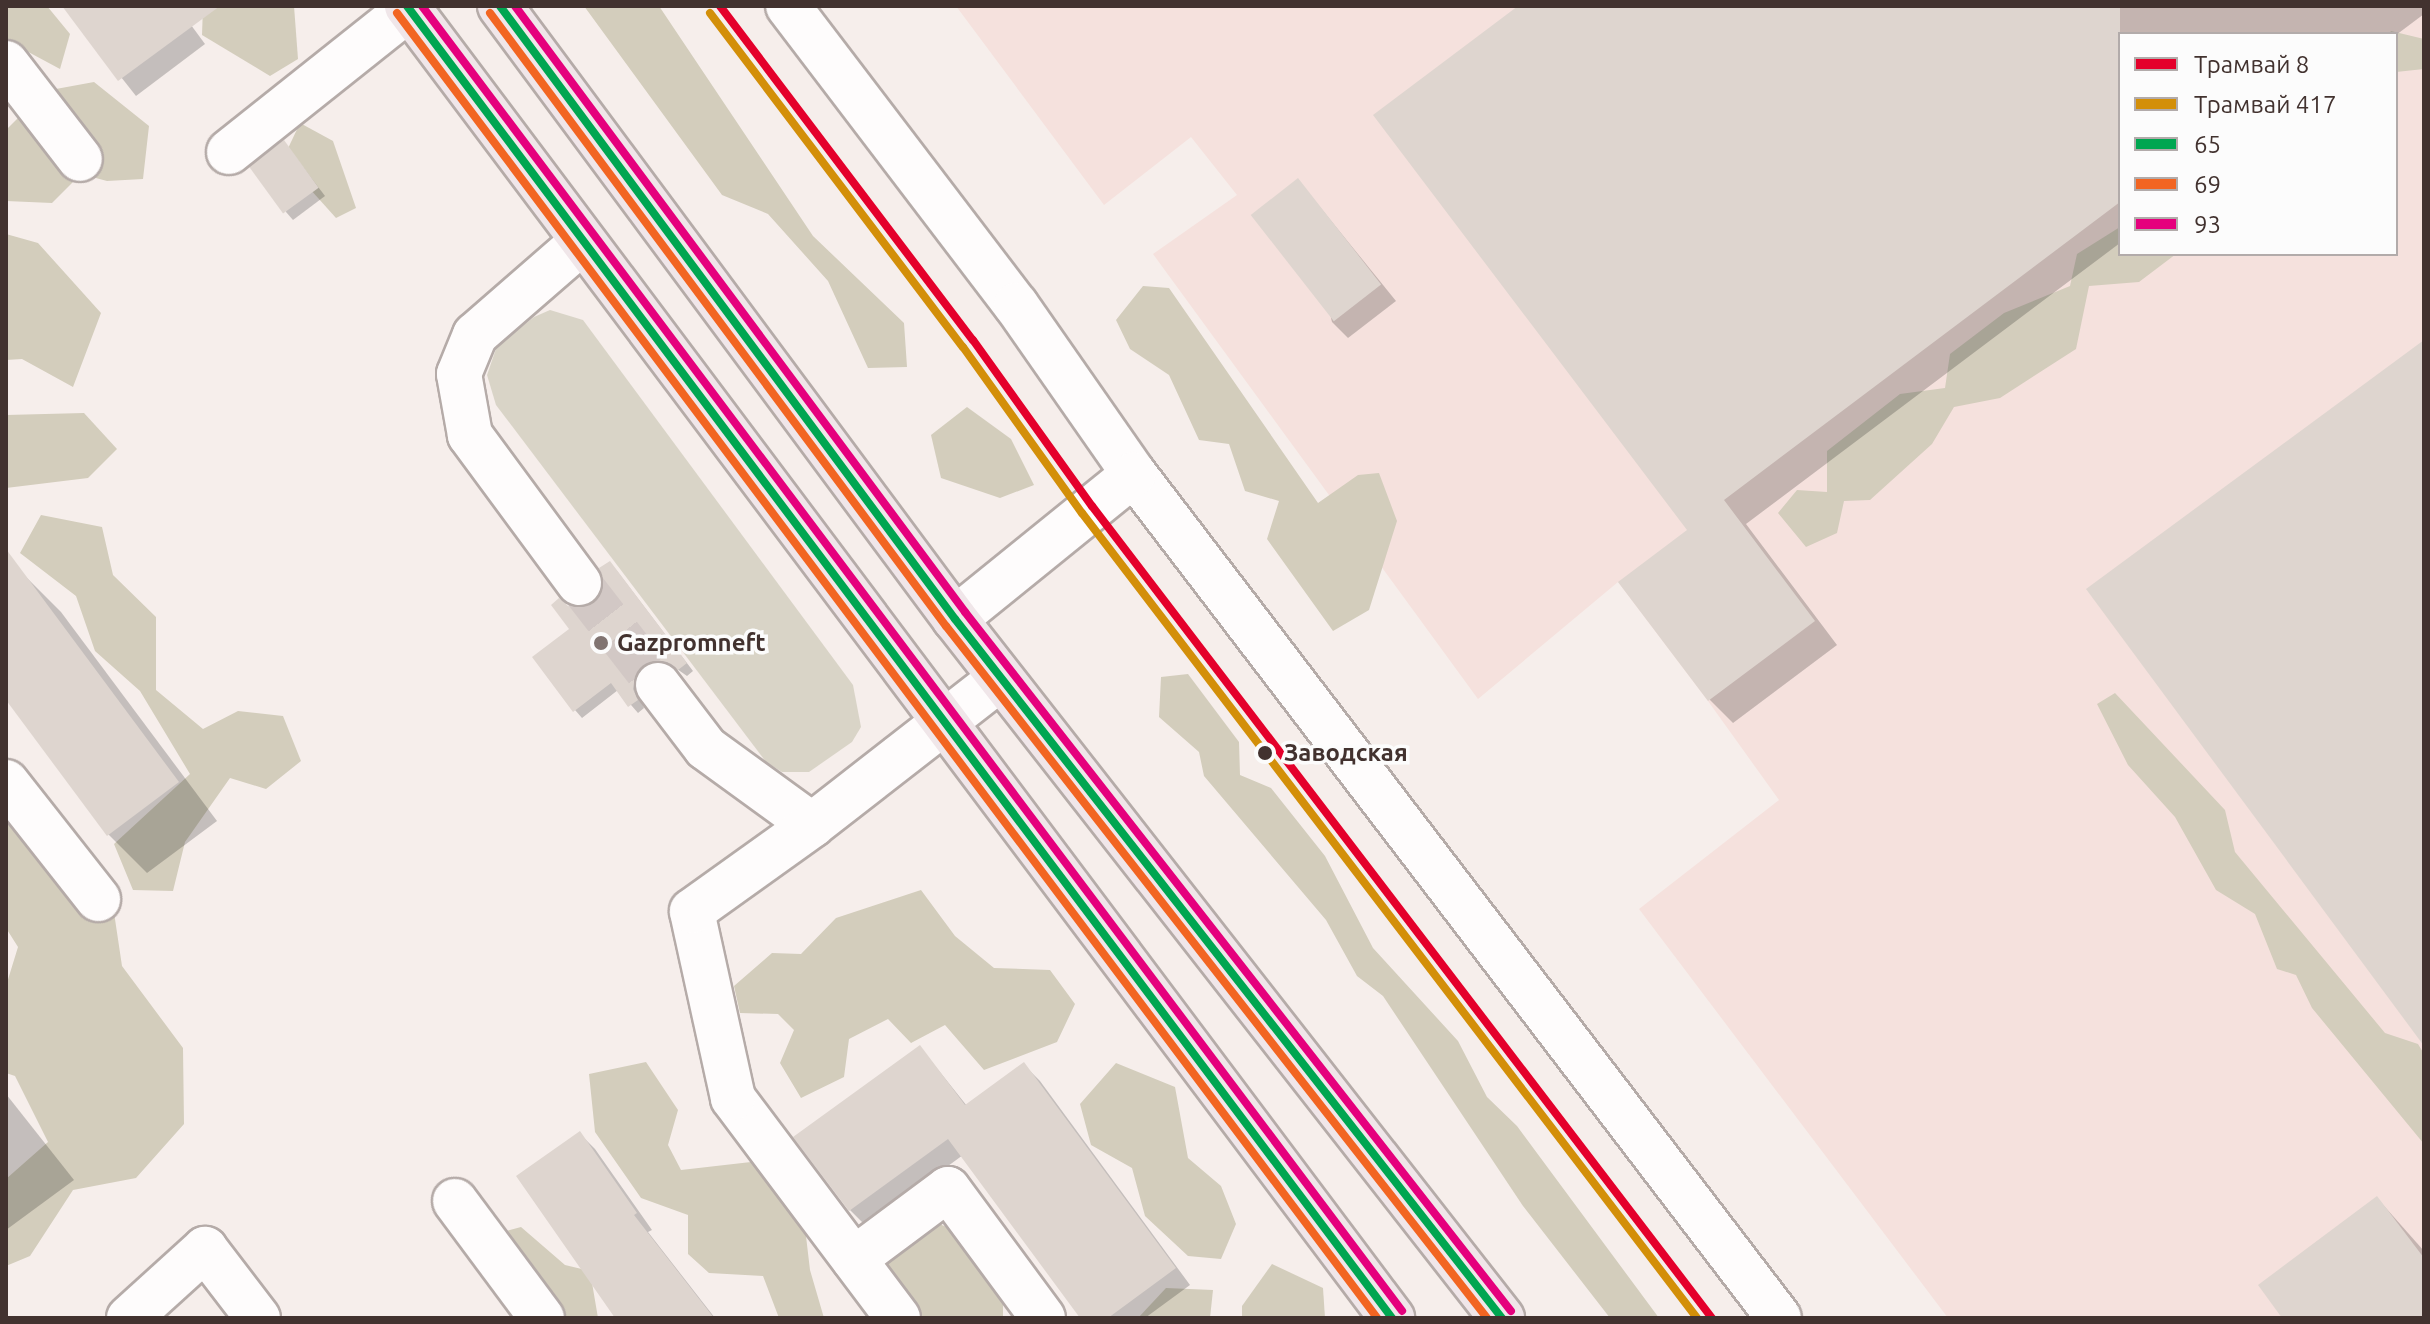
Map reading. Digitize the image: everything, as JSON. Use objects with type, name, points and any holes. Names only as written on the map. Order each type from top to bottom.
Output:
[{"type":"main road","points":[[500,6],[955,619],[1502,1318]]},
{"type":"main road","points":[[408,8],[581,243],[1392,1318]]},
{"type":"street","points":[[788,6],[1016,305],[1134,474],[1779,1318]]},
{"type":"street","points":[[229,152],[408,8]]},
{"type":"street","points":[[6,63],[80,159]]},
{"type":"street","points":[[579,583],[470,435],[459,374],[475,335],[581,243]]},
{"type":"street","points":[[955,619],[1134,474]]},
{"type":"street","points":[[898,1318],[733,1098],[692,911],[812,825],[1001,678]]},
{"type":"street","points":[[658,685],[706,748],[812,825]]},
{"type":"street","points":[[6,782],[98,899]]},
{"type":"street","points":[[854,1259],[948,1189],[1043,1318]]},
{"type":"street","points":[[455,1201],[542,1318]]},
{"type":"street","points":[[129,1318],[205,1249],[258,1318]]},
{"type":"shaded area","points":[[6,6],[47,6],[70,34],[60,69],[6,40]]},
{"type":"shaded area","points":[[203,6],[294,6],[298,59],[270,76],[202,35]]},
{"type":"shaded area","points":[[584,6],[659,6],[813,236],[904,323],[907,367],[868,368],[828,281],[768,214],[722,195]]},
{"type":"shaded area","points":[[956,6],[2424,6],[2424,1318],[1948,1318],[1639,909],[1779,800],[1618,582],[1478,699],[1153,254],[1237,195],[1191,137],[1104,205]]},
{"type":"shaded area","points":[[2398,33],[2424,39],[2424,69],[2398,72]]},
{"type":"shaded area","points":[[94,82],[149,126],[143,179],[107,181],[81,174],[52,203],[6,201],[6,130],[45,91]]},
{"type":"shaded area","points":[[300,123],[333,141],[356,208],[336,218],[283,159]]},
{"type":"shaded area","points":[[2118,228],[2118,256],[2173,256],[2139,282],[2089,286],[2076,349],[2000,398],[1954,407],[1932,444],[1870,500],[1844,501],[1837,533],[1806,547],[1778,513],[1797,490],[1827,492],[1827,451],[1900,394],[1945,388],[1950,354],[2004,313],[2070,286],[2077,254]]},
{"type":"shaded area","points":[[6,234],[38,243],[101,313],[73,387],[22,359],[6,360]]},
{"type":"shaded area","points":[[1143,286],[1169,288],[1318,503],[1358,475],[1379,473],[1397,521],[1369,610],[1333,631],[1267,539],[1279,501],[1245,491],[1229,444],[1199,440],[1169,375],[1130,349],[1116,320]]},
{"type":"shaded area","points":[[550,310],[583,320],[853,685],[861,727],[852,742],[809,772],[782,772],[766,762],[496,405],[487,375],[497,346],[534,317]]},
{"type":"shaded area","points":[[967,407],[1011,439],[1034,485],[1000,498],[941,478],[931,435]]},
{"type":"shaded area","points":[[84,413],[117,449],[88,478],[6,488],[6,415]]},
{"type":"shaded area","points":[[41,515],[102,527],[113,575],[156,617],[156,690],[203,729],[238,711],[283,716],[301,761],[266,789],[230,778],[185,842],[173,891],[133,890],[114,844],[190,774],[140,691],[95,651],[76,596],[20,553]]},
{"type":"shaded area","points":[[1188,674],[1239,742],[1240,775],[1271,788],[1325,856],[1373,948],[1458,1041],[1487,1097],[1517,1126],[1659,1318],[1610,1318],[1523,1206],[1383,996],[1357,976],[1326,920],[1204,776],[1199,752],[1159,717],[1161,677]]},
{"type":"shaded area","points":[[2115,693],[2225,810],[2235,852],[2385,1033],[2418,1044],[2424,1054],[2424,1144],[2312,1008],[2296,975],[2277,969],[2255,914],[2216,890],[2175,817],[2128,765],[2097,704]]},
{"type":"shaded area","points":[[6,801],[55,807],[109,879],[122,966],[183,1048],[184,1124],[136,1178],[73,1190],[30,1256],[6,1266],[6,1179],[48,1142],[15,1076],[6,1073],[6,986],[18,947],[6,928]]},
{"type":"shaded area","points":[[921,890],[955,936],[994,968],[1050,970],[1075,1004],[1057,1042],[984,1070],[945,1025],[911,1043],[888,1019],[849,1039],[844,1077],[801,1098],[780,1063],[794,1030],[778,1014],[740,1013],[734,986],[772,953],[801,954],[836,918]]},
{"type":"shaded area","points":[[646,1062],[678,1110],[668,1145],[681,1170],[751,1162],[804,1219],[810,1270],[824,1318],[779,1318],[763,1276],[709,1273],[688,1254],[688,1215],[641,1198],[595,1132],[589,1074]]},
{"type":"shaded area","points":[[1116,1063],[1175,1087],[1188,1158],[1221,1186],[1236,1224],[1221,1259],[1188,1256],[1145,1216],[1132,1168],[1091,1145],[1080,1104]]},
{"type":"shaded area","points":[[896,1207],[952,1229],[1003,1297],[1003,1318],[909,1318],[879,1277]]},
{"type":"shaded area","points":[[521,1227],[565,1265],[590,1271],[598,1318],[527,1318],[499,1233]]},
{"type":"shaded area","points":[[1272,1264],[1323,1288],[1325,1318],[1242,1318],[1242,1306]]},
{"type":"shaded area","points":[[1166,1288],[1213,1290],[1210,1318],[1138,1318]]},
{"type":"building","points":[[62,6],[220,6],[118,81]]},
{"type":"building","points":[[1518,6],[2120,6],[2118,204],[1724,500],[1815,621],[1708,701],[1618,582],[1687,530],[1373,115]]},
{"type":"building","points":[[284,140],[319,188],[283,214],[248,166]]},
{"type":"building","points":[[1298,178],[1381,284],[1334,321],[1251,215]]},
{"type":"building","points":[[2424,340],[2424,1046],[2086,589]]},
{"type":"building","points":[[6,549],[179,782],[107,836],[6,700]]},
{"type":"building","points":[[610,561],[687,663],[678,670],[667,662],[656,660],[644,665],[635,676],[633,689],[638,700],[628,707],[611,683],[573,712],[532,657],[569,629],[551,605],[559,598],[568,606],[581,608],[594,603],[602,594],[604,581],[599,568]]},
{"type":"building","points":[[920,1045],[965,1105],[1024,1062],[1176,1268],[1108,1318],[1080,1318],[948,1139],[849,1211],[793,1137]]},
{"type":"building","points":[[580,1131],[637,1213],[634,1215],[714,1318],[615,1318],[516,1176]]},
{"type":"building","points":[[2377,1196],[2424,1258],[2424,1318],[2282,1318],[2258,1285]]},
{"type":"tunnel","points":[[579,583],[658,685]]},
{"type":"tram line","name":"8","points":[[720,6],[973,340],[1092,506],[1712,1318]]},
{"type":"tram line","name":"417","points":[[710,13],[963,347],[1082,513],[1697,1318]]},
{"type":"transit line","name":"65","points":[[407,6],[1392,1318]]},
{"type":"transit line","name":"93","points":[[422,6],[1402,1311]]},
{"type":"transit line","name":"65","points":[[500,6],[955,619],[1502,1318]]},
{"type":"transit line","name":"93","points":[[515,6],[965,612],[1511,1311]]},
{"type":"transit line","name":"69","points":[[397,13],[1377,1318]]},
{"type":"transit line","name":"69","points":[[490,13],[946,626],[1487,1318]]},
{"type":"place","name":"Gazpromneft","points":[[601,643]]},
{"type":"place","name":"Заводская","points":[[1265,753]]}]
